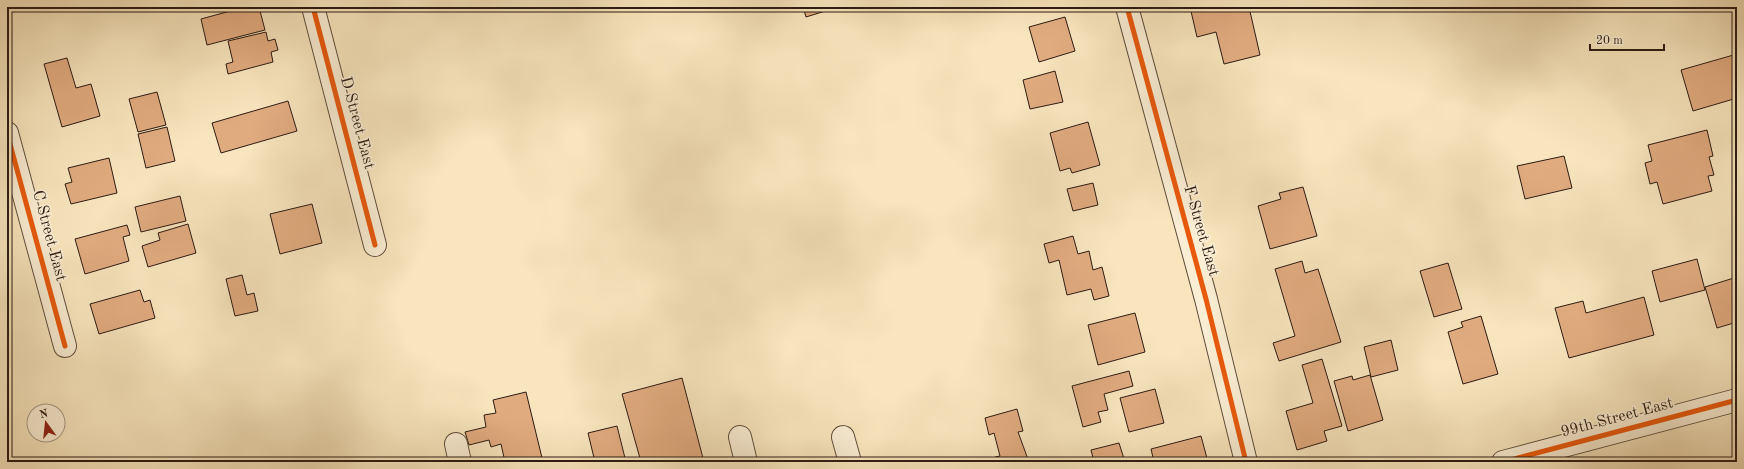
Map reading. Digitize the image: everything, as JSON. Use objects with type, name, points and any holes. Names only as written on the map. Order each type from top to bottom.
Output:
[{"type":"street","name":"D Street East","points":[[313,7],[375,245]]},
{"type":"street","name":"F Street East","points":[[1127,7],[1206,298],[1246,462]]},
{"type":"street","name":"C Street East","points":[[7,133],[65,346]]},
{"type":"street","name":"99th Street East","points":[[1503,462],[1737,400]]},
{"type":"street","points":[[740,437],[746,462]]},
{"type":"street","points":[[843,437],[850,462]]},
{"type":"building","points":[[245,7],[259,7],[265,30],[207,45],[201,19]]},
{"type":"building","points":[[803,7],[834,7],[835,8],[806,17]]},
{"type":"building","points":[[1190,7],[1249,7],[1260,55],[1224,64],[1216,32],[1197,37]]},
{"type":"building","points":[[1065,17],[1075,51],[1039,62],[1029,27]]},
{"type":"building","points":[[266,32],[268,41],[275,39],[278,50],[271,52],[273,62],[228,74],[226,64],[233,62],[228,41]]},
{"type":"building","points":[[1737,54],[1737,98],[1693,111],[1681,70]]},
{"type":"building","points":[[67,58],[76,88],[91,84],[100,116],[62,127],[44,64]]},
{"type":"building","points":[[1055,71],[1063,102],[1030,109],[1023,80]]},
{"type":"building","points":[[157,92],[166,125],[138,132],[129,99]]},
{"type":"building","points":[[288,101],[297,131],[221,153],[212,123]]},
{"type":"building","points":[[1088,122],[1100,165],[1072,173],[1070,168],[1060,171],[1050,133]]},
{"type":"building","points":[[167,127],[175,161],[146,168],[138,134]]},
{"type":"building","points":[[1707,130],[1713,156],[1709,157],[1714,175],[1708,176],[1712,191],[1663,204],[1657,182],[1650,184],[1645,163],[1652,161],[1648,145]]},
{"type":"building","points":[[1564,156],[1572,188],[1525,199],[1517,166]]},
{"type":"building","points":[[109,158],[117,193],[71,204],[65,184],[72,182],[68,168]]},
{"type":"building","points":[[1093,183],[1098,205],[1073,211],[1067,189]]},
{"type":"building","points":[[1303,187],[1317,236],[1270,249],[1258,206],[1281,199],[1279,193]]},
{"type":"building","points":[[180,196],[186,221],[141,232],[135,207]]},
{"type":"building","points":[[312,204],[322,243],[280,254],[270,214]]},
{"type":"building","points":[[188,224],[196,253],[148,267],[142,246],[160,240],[158,233]]},
{"type":"building","points":[[127,225],[130,235],[123,237],[129,261],[85,274],[75,239]]},
{"type":"building","points":[[1073,236],[1078,254],[1089,251],[1093,270],[1102,267],[1109,296],[1094,300],[1091,289],[1067,295],[1059,260],[1049,263],[1044,244]]},
{"type":"building","points":[[1697,259],[1705,290],[1660,302],[1652,271]]},
{"type":"building","points":[[1302,261],[1305,273],[1318,269],[1341,342],[1279,361],[1273,343],[1295,336],[1275,269]]},
{"type":"building","points":[[1448,263],[1462,309],[1434,317],[1420,271]]},
{"type":"building","points":[[242,275],[247,295],[254,293],[258,311],[235,316],[226,279]]},
{"type":"building","points":[[1737,277],[1737,322],[1717,328],[1705,287]]},
{"type":"building","points":[[140,290],[144,302],[150,300],[155,318],[99,334],[90,304]]},
{"type":"building","points":[[1644,297],[1654,335],[1569,358],[1555,308],[1583,301],[1586,313]]},
{"type":"building","points":[[1135,313],[1145,352],[1098,365],[1088,325]]},
{"type":"building","points":[[1481,316],[1498,374],[1463,384],[1448,332],[1463,327],[1461,322]]},
{"type":"building","points":[[1391,340],[1398,370],[1371,377],[1364,347]]},
{"type":"building","points":[[1322,359],[1342,426],[1324,431],[1327,441],[1297,450],[1286,411],[1313,403],[1302,365]]},
{"type":"building","points":[[1129,371],[1133,386],[1104,394],[1108,410],[1098,412],[1101,422],[1083,427],[1072,386]]},
{"type":"building","points":[[1370,375],[1383,420],[1348,431],[1334,381],[1352,376],[1353,380]]},
{"type":"building","points":[[682,378],[704,462],[641,462],[622,394]]},
{"type":"building","points":[[1155,389],[1164,423],[1129,432],[1120,398]]},
{"type":"building","points":[[526,392],[543,462],[505,462],[501,444],[491,447],[489,440],[469,445],[465,432],[486,427],[484,415],[496,413],[493,400]]},
{"type":"building","points":[[1017,409],[1023,431],[1018,432],[1029,462],[996,462],[995,457],[1000,456],[994,433],[989,435],[985,418]]},
{"type":"building","points":[[617,426],[626,462],[595,462],[588,433]]},
{"type":"building","points":[[1201,436],[1208,462],[1154,462],[1151,449]]},
{"type":"building","points":[[1119,443],[1125,462],[1094,462],[1091,450]]},
{"type":"cycle path","points":[[313,7],[375,245]]},
{"type":"cycle path","points":[[1127,7],[1206,299],[1246,462]]},
{"type":"cycle path","points":[[7,133],[65,346]]},
{"type":"cycle path","points":[[1503,462],[1737,400]]}]
